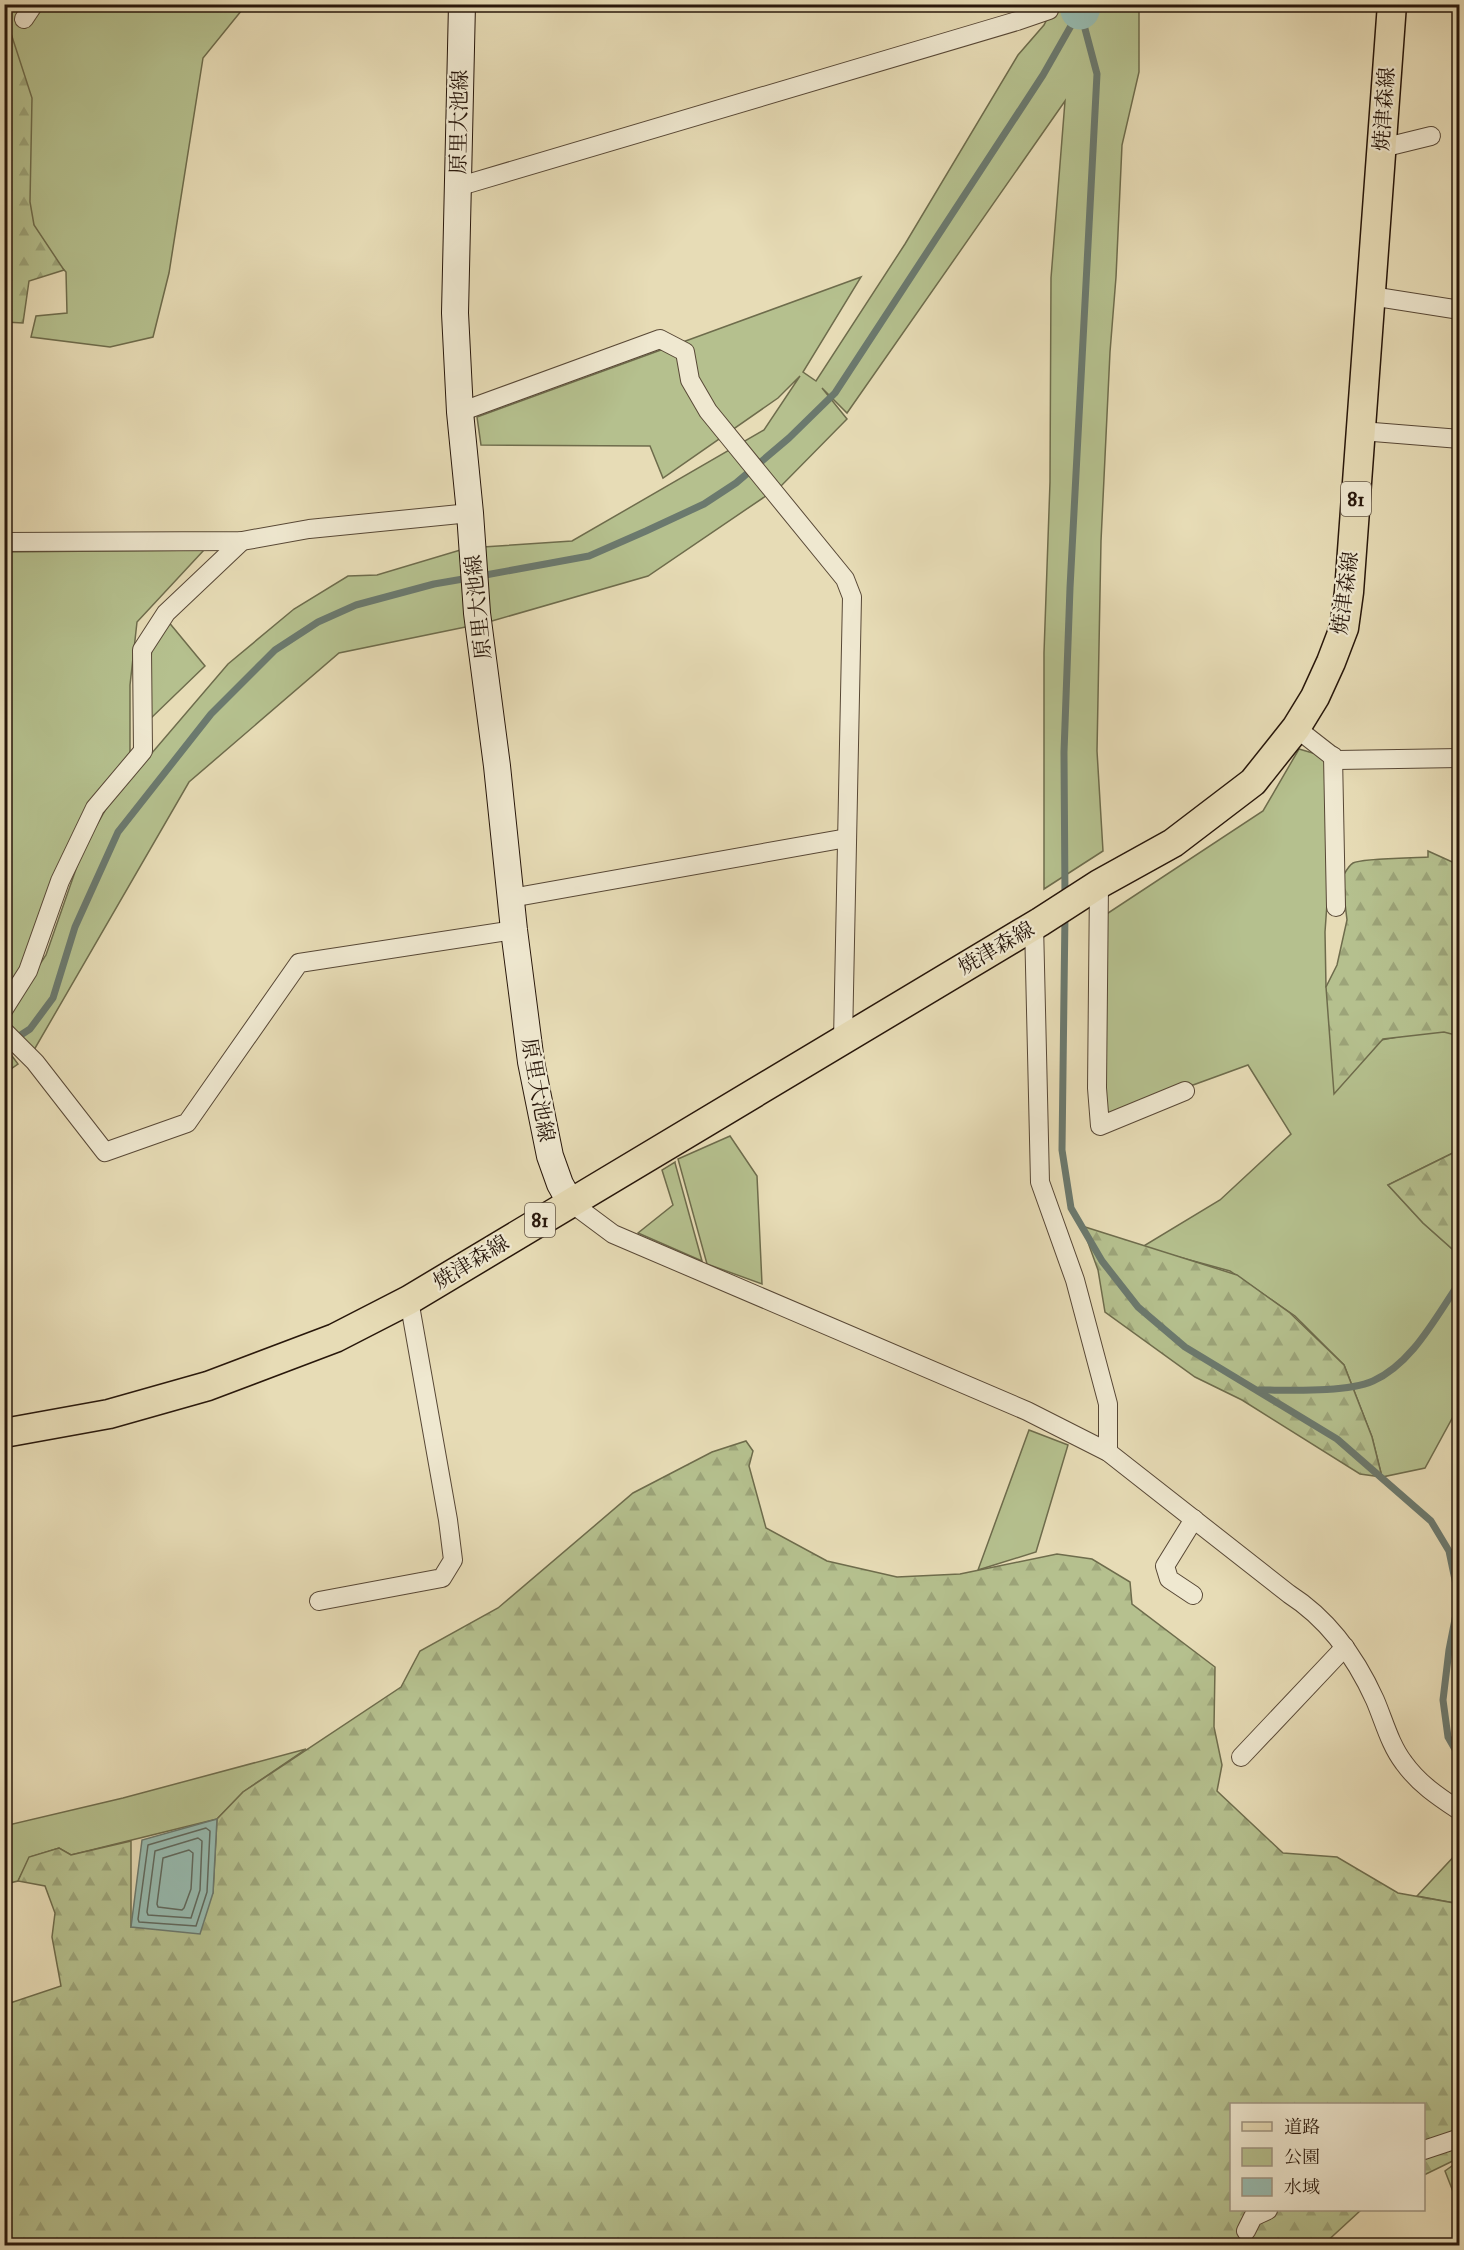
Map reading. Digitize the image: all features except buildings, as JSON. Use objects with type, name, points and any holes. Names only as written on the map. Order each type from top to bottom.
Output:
[{"type":"main road","name":"原里大池線","points":[[462,4],[455,313],[460,412],[477,613],[531,1062],[550,1156],[560,1184],[570,1202]]},
{"type":"main road","name":"焼津森線","points":[[4,1433],[109,1414],[208,1386],[334,1338],[409,1300],[1099,884],[1173,843],[1252,782],[1296,728],[1316,697],[1344,628],[1361,431],[1392,4]]},
{"type":"street","points":[[457,187],[1017,21],[1049,10],[1051,4]]},
{"type":"street","points":[[1382,148],[1431,136]]},
{"type":"street","points":[[1371,296],[1460,310]]},
{"type":"street","points":[[460,412],[660,339],[685,352],[690,380],[708,411],[846,579],[852,597],[843,1040]]},
{"type":"street","points":[[1361,431],[1460,439]]},
{"type":"street","points":[[4,542],[242,541],[309,529],[470,513]]},
{"type":"street","points":[[4,1009],[28,971],[60,881],[95,808],[143,751],[142,650],[166,613],[242,541]]},
{"type":"street","points":[[1296,728],[1337,760],[1460,758]]},
{"type":"street","points":[[1333,756],[1336,907]]},
{"type":"street","points":[[511,898],[847,837]]},
{"type":"street","points":[[1099,884],[1097,1088],[1100,1126],[1185,1091]]},
{"type":"street","points":[[1037,923],[1040,1182],[1075,1280],[1108,1404],[1108,1452]]},
{"type":"street","points":[[4,1031],[35,1062],[105,1152],[187,1123],[299,963],[514,930]]},
{"type":"street","points":[[570,1202],[613,1234],[1027,1411],[1108,1452],[1289,1594],[1305,1604],[1345,1647],[1374,1700],[1403,1763],[1423,1786],[1460,1811]]},
{"type":"street","points":[[320,1601],[442,1578],[453,1560],[409,1300]]},
{"type":"street","points":[[1193,1595],[1169,1579],[1165,1566],[1194,1519]]},
{"type":"street","points":[[1241,1757],[1345,1647]]},
{"type":"street","points":[[1425,2150],[1460,2138]]},
{"type":"street","points":[[1246,2231],[1253,2217],[1266,2211]]},
{"type":"green space","points":[[4,5],[246,5],[203,58],[169,273],[153,337],[110,347],[31,337],[36,316],[67,313],[66,272],[43,247],[29,214]]},
{"type":"green space","points":[[1054,5],[1139,5],[1139,72],[1122,145],[1101,541],[1097,751],[1103,851],[1044,889],[1044,653],[1050,482],[1051,278],[1065,101],[847,413],[822,388],[847,419],[782,485],[648,576],[485,623],[339,653],[189,782],[34,1050],[5,1023],[4,1019],[46,955],[83,849],[110,802],[228,664],[294,609],[348,576],[377,575],[467,548],[572,541],[764,430],[800,376],[778,398],[663,478],[650,446],[481,445],[477,417],[861,277],[803,372],[816,381],[905,244],[1018,55],[1044,25]]},
{"type":"green space","points":[[5,15],[32,98],[30,202],[34,225],[64,270],[29,281],[23,323],[5,322]]},
{"type":"green space","points":[[204,550],[137,622],[130,685],[130,755],[5,996],[5,552]]},
{"type":"green space","points":[[167,620],[205,666],[148,721],[152,641]]},
{"type":"green space","points":[[1299,749],[1337,760],[1325,932],[1326,987],[1376,1041],[1446,1028],[1459,1032],[1459,1150],[1388,1185],[1423,1223],[1459,1255],[1459,1410],[1425,1468],[1382,1477],[1372,1437],[1344,1365],[1295,1316],[1230,1271],[1142,1247],[1220,1200],[1291,1134],[1248,1065],[1108,1116],[1092,1076],[1099,919],[1263,811]]},
{"type":"green space","points":[[1428,851],[1459,865],[1459,1036],[1444,1032],[1383,1039],[1334,1094],[1326,987],[1337,965],[1347,920],[1342,878],[1350,866],[1358,861],[1428,857]]},
{"type":"green space","points":[[4,1045],[18,1064],[5,1073],[4,1073]]},
{"type":"green space","points":[[730,1136],[757,1176],[762,1284],[707,1264],[678,1159]]},
{"type":"green space","points":[[1459,1150],[1459,1255],[1423,1223],[1388,1185]]},
{"type":"green space","points":[[675,1162],[702,1261],[638,1233],[673,1205],[662,1170]]},
{"type":"green space","points":[[1082,1226],[1237,1275],[1290,1313],[1344,1365],[1372,1437],[1382,1477],[1360,1474],[1242,1400],[1195,1377],[1105,1312],[1098,1270]]},
{"type":"green space","points":[[1029,1430],[1068,1445],[1036,1552],[978,1570]]},
{"type":"green space","points":[[746,1441],[753,1451],[749,1466],[766,1528],[827,1561],[897,1577],[960,1574],[1057,1554],[1092,1559],[1130,1582],[1132,1604],[1215,1667],[1214,1727],[1222,1765],[1217,1791],[1283,1853],[1337,1857],[1398,1893],[1454,1903],[1460,1913],[1459,2158],[1425,2175],[1425,2103],[1230,2103],[1230,2211],[1360,2211],[1323,2245],[5,2245],[4,2005],[61,1986],[52,1937],[55,1913],[45,1886],[18,1881],[29,1857],[59,1848],[71,1855],[131,1841],[131,1927],[213,1893],[217,1819],[243,1792],[401,1687],[420,1651],[498,1608],[633,1493],[712,1452]]},
{"type":"green space","points":[[306,1749],[243,1792],[217,1819],[71,1855],[59,1848],[30,1857],[18,1881],[5,1884],[4,1826],[123,1798]]},
{"type":"green space","points":[[1459,1851],[1459,1912],[1454,1903],[1417,1896]]},
{"type":"green space","points":[[1459,2161],[1459,2207],[1445,2171]]},
{"type":"water","points":[[217,1819],[213,1893],[200,1934],[131,1927],[142,1840]]},
{"type":"waterway","points":[[1080,10],[1082,4]]},
{"type":"waterway","points":[[480,576],[589,556],[646,531],[704,504],[736,483],[789,438],[835,393],[1043,75],[1080,10]]},
{"type":"waterway","points":[[1065,897],[1064,752],[1070,588],[1097,74],[1080,10]]},
{"type":"waterway","points":[[4,1046],[30,1029],[53,998],[75,927],[118,832],[211,714],[275,650],[318,622],[356,605],[434,584],[469,578]]},
{"type":"waterway","points":[[1065,914],[1062,1150],[1071,1208],[1102,1261],[1138,1307],[1185,1347],[1337,1439],[1431,1521],[1449,1551],[1459,1599],[1449,1650],[1443,1700],[1448,1737],[1460,1758]]},
{"type":"waterway","points":[[1259,1390],[1333,1389],[1373,1381],[1387,1373],[1412,1351],[1460,1282]]}]
